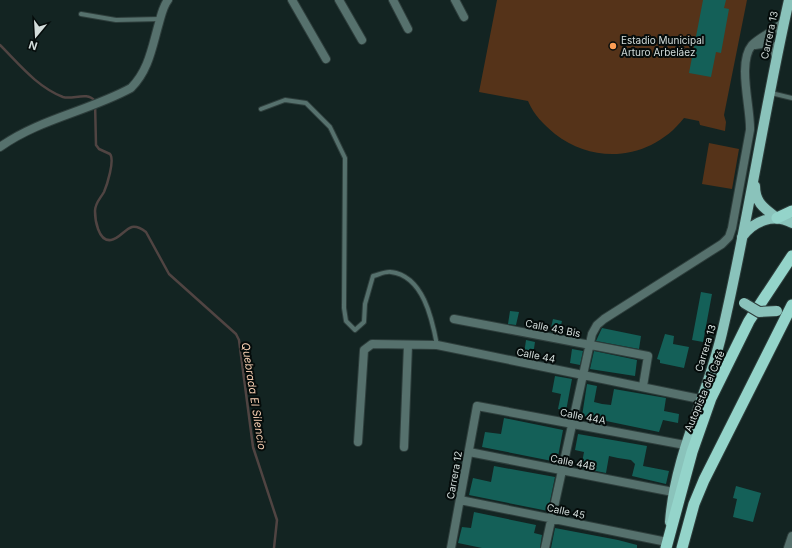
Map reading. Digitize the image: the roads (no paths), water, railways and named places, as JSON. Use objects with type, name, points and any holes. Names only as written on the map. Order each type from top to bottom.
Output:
[{"type":"highway","points":[[777,218],[792,211]]},
{"type":"highway","name":"Autopista del Café","points":[[667,540],[692,452],[711,398],[749,321],[792,256]]},
{"type":"highway","points":[[682,548],[694,504],[704,480],[792,305]]},
{"type":"main road","name":"Carrera 13","points":[[667,540],[673,492],[685,445],[715,360],[722,334],[776,57],[789,0]]},
{"type":"main road","name":"Carrera 13","points":[[754,168],[755,194],[758,202],[777,218]]},
{"type":"main road","points":[[741,239],[751,227],[759,222],[777,218],[792,223]]},
{"type":"main road","points":[[734,278],[734,287],[738,296],[744,304],[759,312],[777,311],[792,301]]},
{"type":"street","points":[[0,147],[11,139],[131,88],[141,78],[148,65],[160,20],[168,0]]},
{"type":"street","points":[[292,0],[326,59]]},
{"type":"street","points":[[339,0],[362,40]]},
{"type":"street","points":[[393,0],[408,29]]},
{"type":"street","points":[[455,0],[464,17]]},
{"type":"street","points":[[545,548],[589,346],[597,325],[604,319],[722,244],[729,237],[732,228],[750,130],[745,73],[747,53],[752,46],[772,33],[784,21]]},
{"type":"street","points":[[752,46],[768,43],[772,46],[776,57]]},
{"type":"street","name":"Calle 43 Bis","points":[[454,319],[589,346],[648,356],[643,386]]},
{"type":"street","name":"Calle 44","points":[[358,442],[364,350],[367,346],[372,344],[437,345],[643,386],[700,399]]},
{"type":"street","points":[[404,447],[408,345]]},
{"type":"street","name":"Calle 44A","points":[[477,406],[685,445]]},
{"type":"street","name":"Carrera 12","points":[[451,548],[477,406]]},
{"type":"street","name":"Calle 44B","points":[[469,452],[673,492]]},
{"type":"street","name":"Calle 45","points":[[460,500],[667,540]]},
{"type":"street","points":[[788,548],[792,536]]},
{"type":"lane","points":[[81,14],[121,20],[160,20]]},
{"type":"lane","points":[[769,92],[792,98]]},
{"type":"lane","points":[[261,109],[285,100],[306,103],[330,127],[345,158],[344,308],[346,321],[355,330],[364,322],[365,304],[373,276],[389,271],[405,276],[415,285],[433,323],[437,345]]},
{"type":"waterway","name":"Quebrada El Silencio","points":[[0,45],[29,74],[54,93],[67,98],[84,96],[92,98],[95,101],[96,145],[99,149],[110,154],[112,161],[104,192],[95,208],[95,215],[100,234],[107,240],[111,240],[132,227],[138,227],[146,232],[169,274],[236,334],[239,340],[253,447],[277,520],[274,548]]},
{"type":"place","name":"Estadio Municipal Arturo Arbeláez","points":[[613,46]]}]
